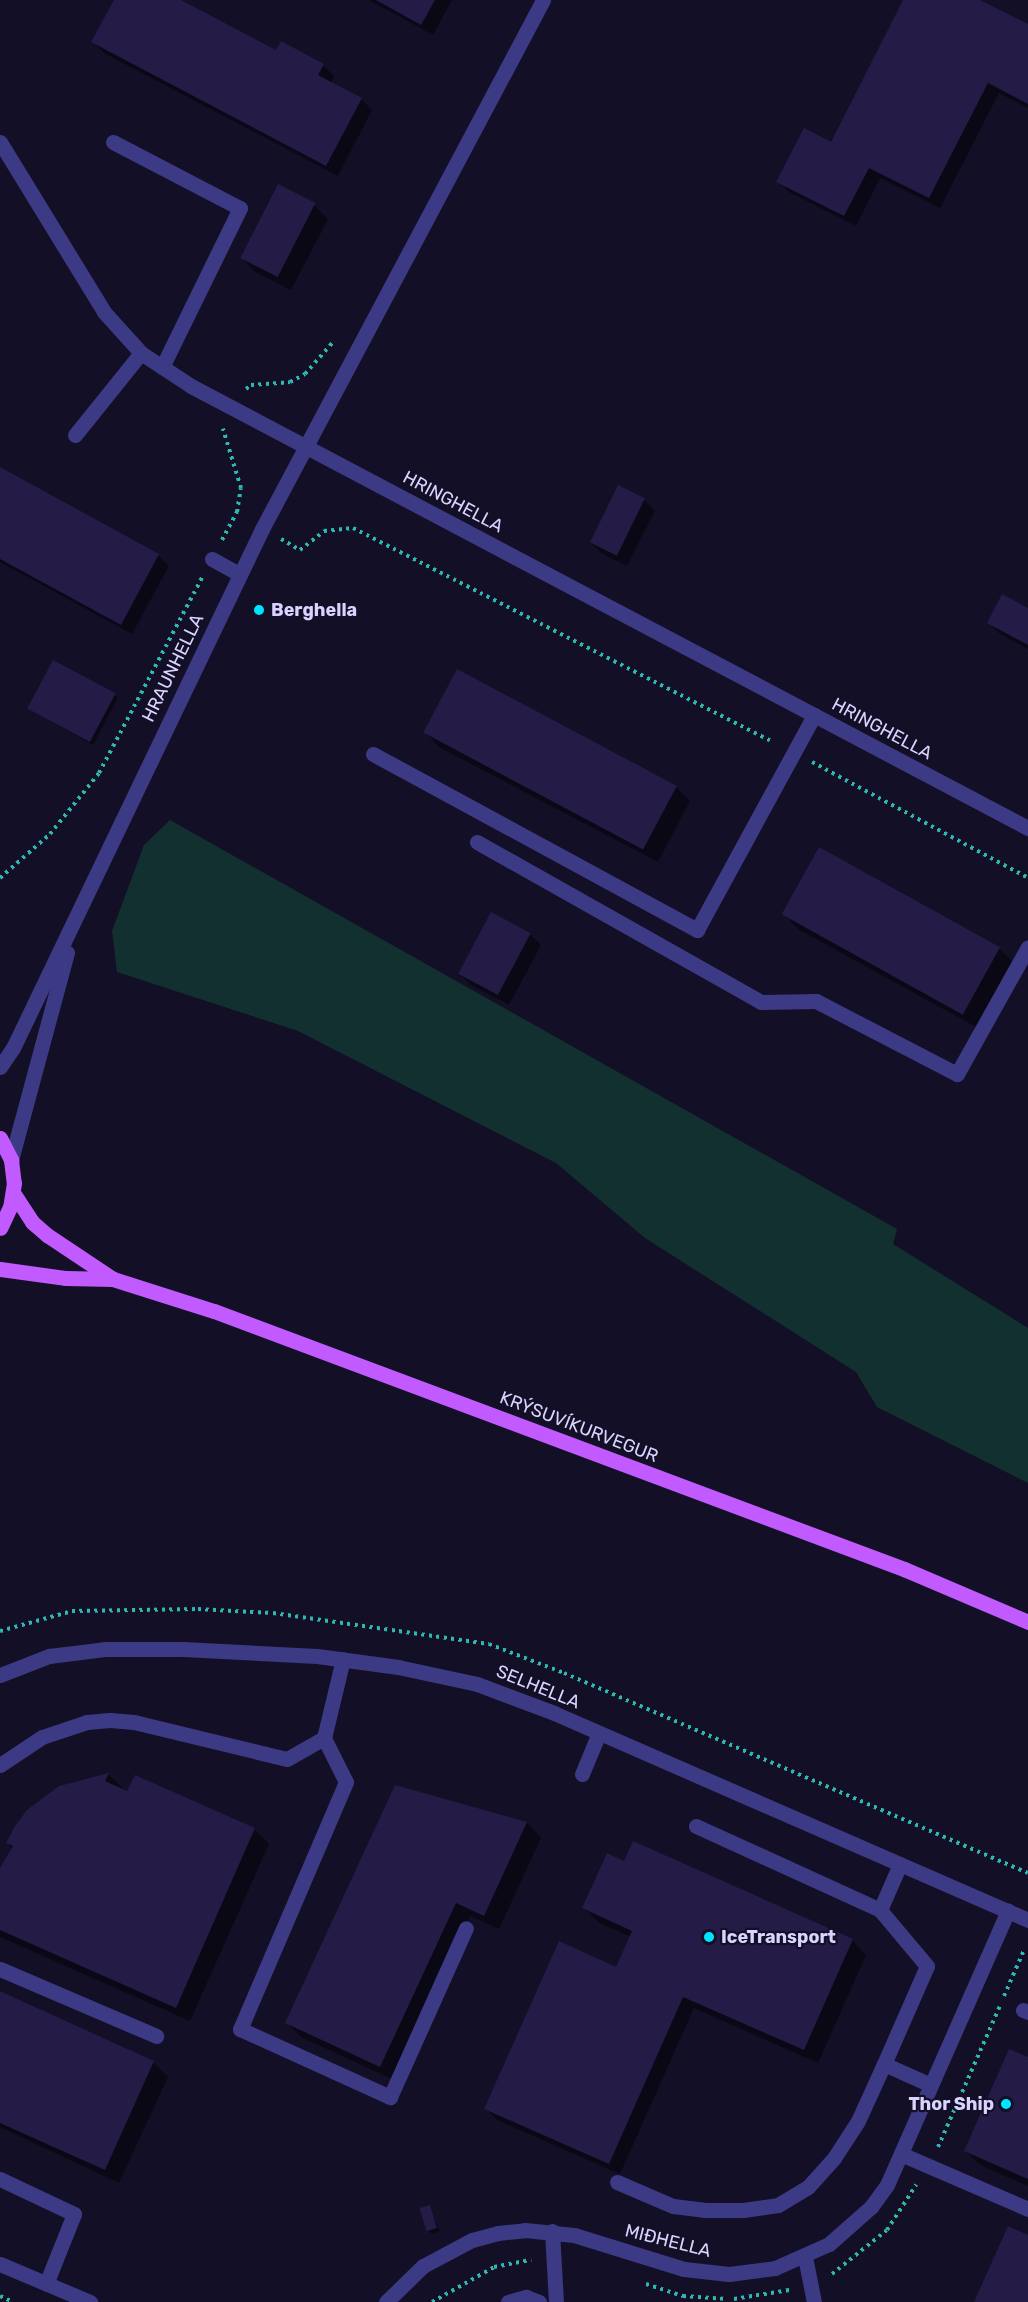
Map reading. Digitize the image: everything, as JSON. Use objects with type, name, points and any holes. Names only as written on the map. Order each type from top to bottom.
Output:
[{"type":"main road","points":[[0,1138],[11,1160],[14,1194],[0,1228]]},
{"type":"main road","name":"KRÝSUVÍKURVEGUR","points":[[14,1194],[32,1222],[47,1235],[113,1279],[214,1311],[904,1569],[1028,1622]]},
{"type":"main road","name":"KRÝSUVÍKURVEGUR","points":[[0,1269],[66,1278],[113,1279]]},
{"type":"street","points":[[0,142],[104,312],[141,353],[162,367],[306,446],[543,0]]},
{"type":"street","points":[[113,142],[240,208],[162,367]]},
{"type":"street","points":[[75,435],[141,353]]},
{"type":"street","name":"HRAUNHELLA","points":[[0,1067],[13,1048],[239,574],[306,446]]},
{"type":"street","name":"HRINGHELLA","points":[[306,446],[1028,828]]},
{"type":"street","points":[[212,559],[239,574]]},
{"type":"street","points":[[374,754],[697,930],[814,715]]},
{"type":"street","points":[[477,842],[761,1002],[816,1000],[957,1074],[1028,947]]},
{"type":"street","name":"HRAUNHELLA","points":[[11,1160],[79,909]]},
{"type":"street","name":"SELHELLA","points":[[0,1675],[49,1656],[105,1648],[343,1659],[398,1666],[477,1684],[599,1733],[1028,1920]]},
{"type":"street","points":[[343,1659],[324,1738],[346,1782],[240,2029],[390,2097],[466,1928]]},
{"type":"street","points":[[0,1766],[42,1737],[87,1722],[110,1720],[134,1722],[287,1759],[324,1738]]},
{"type":"street","points":[[582,1774],[599,1733]]},
{"type":"street","points":[[617,2182],[673,2206],[694,2209],[744,2210],[778,2205],[808,2187],[834,2158],[858,2121],[927,1966],[880,1910],[696,1826]]},
{"type":"street","points":[[880,1910],[900,1864]]},
{"type":"street","name":"MIÐHELLA","points":[[386,2302],[423,2266],[463,2244],[498,2233],[552,2231],[706,2273],[752,2272],[805,2257],[844,2233],[871,2207],[887,2185],[1008,1911]]},
{"type":"street","points":[[0,1969],[156,2036]]},
{"type":"street","points":[[884,2064],[931,2085]]},
{"type":"street","points":[[901,2154],[1028,2210]]},
{"type":"street","points":[[0,2179],[74,2214],[46,2284]]},
{"type":"street","points":[[552,2231],[555,2302]]},
{"type":"street","points":[[805,2257],[814,2302]]},
{"type":"street","points":[[0,2264],[90,2302]]},
{"type":"street","points":[[508,2302],[526,2297],[540,2302]]},
{"type":"path","points":[[300,550],[324,531],[353,528],[793,752],[1028,878]]},
{"type":"path","points":[[0,2296],[13,2302]]},
{"type":"green space","points":[[170,820],[897,1229],[893,1244],[1028,1328],[1028,1483],[877,1407],[856,1372],[645,1238],[556,1163],[298,1031],[117,972],[112,931],[144,845]]},
{"type":"building","points":[[114,0],[181,0],[276,50],[281,41],[324,64],[318,75],[362,98],[326,166],[91,42]]},
{"type":"building","points":[[376,0],[435,0],[421,25]]},
{"type":"building","points":[[903,0],[980,0],[1028,24],[1028,104],[988,83],[929,198],[869,168],[844,216],[776,182],[804,128],[831,142]]},
{"type":"building","points":[[278,184],[315,203],[278,277],[240,258]]},
{"type":"building","points":[[0,467],[159,554],[121,625],[0,559]]},
{"type":"building","points":[[618,485],[645,498],[617,556],[590,543]]},
{"type":"building","points":[[1002,594],[1028,608],[1028,645],[987,623]]},
{"type":"building","points":[[53,660],[116,693],[90,742],[27,709]]},
{"type":"building","points":[[457,669],[677,786],[643,849],[423,733]]},
{"type":"building","points":[[819,847],[1000,947],[963,1015],[782,914]]},
{"type":"building","points":[[491,912],[531,933],[498,995],[458,974]]},
{"type":"building","points":[[109,1773],[105,1781],[127,1791],[135,1775],[255,1828],[176,2008],[0,1930],[0,1868],[13,1846],[6,1843],[15,1826],[27,1810],[59,1786]]},
{"type":"building","points":[[395,1785],[527,1822],[484,1916],[456,1903],[380,2067],[285,2023]]},
{"type":"building","points":[[633,1841],[853,1939],[804,2050],[683,1997],[609,2164],[484,2109],[559,1941],[616,1967],[632,1931],[582,1908],[607,1853],[624,1861]]},
{"type":"building","points":[[0,1991],[154,2061],[105,2170],[0,2123]]},
{"type":"building","name":"Thor Ship","points":[[1009,2049],[1028,2057],[1028,2179],[964,2151]]},
{"type":"building","points":[[430,2205],[437,2228],[426,2231],[419,2208]]},
{"type":"building","points":[[1008,2226],[1028,2235],[1028,2302],[974,2302]]},
{"type":"place","name":"Berghella","points":[[259,610]]},
{"type":"place","name":"IceTransport","points":[[709,1937]]},
{"type":"place","name":"Thor Ship","points":[[1006,2104]]}]
